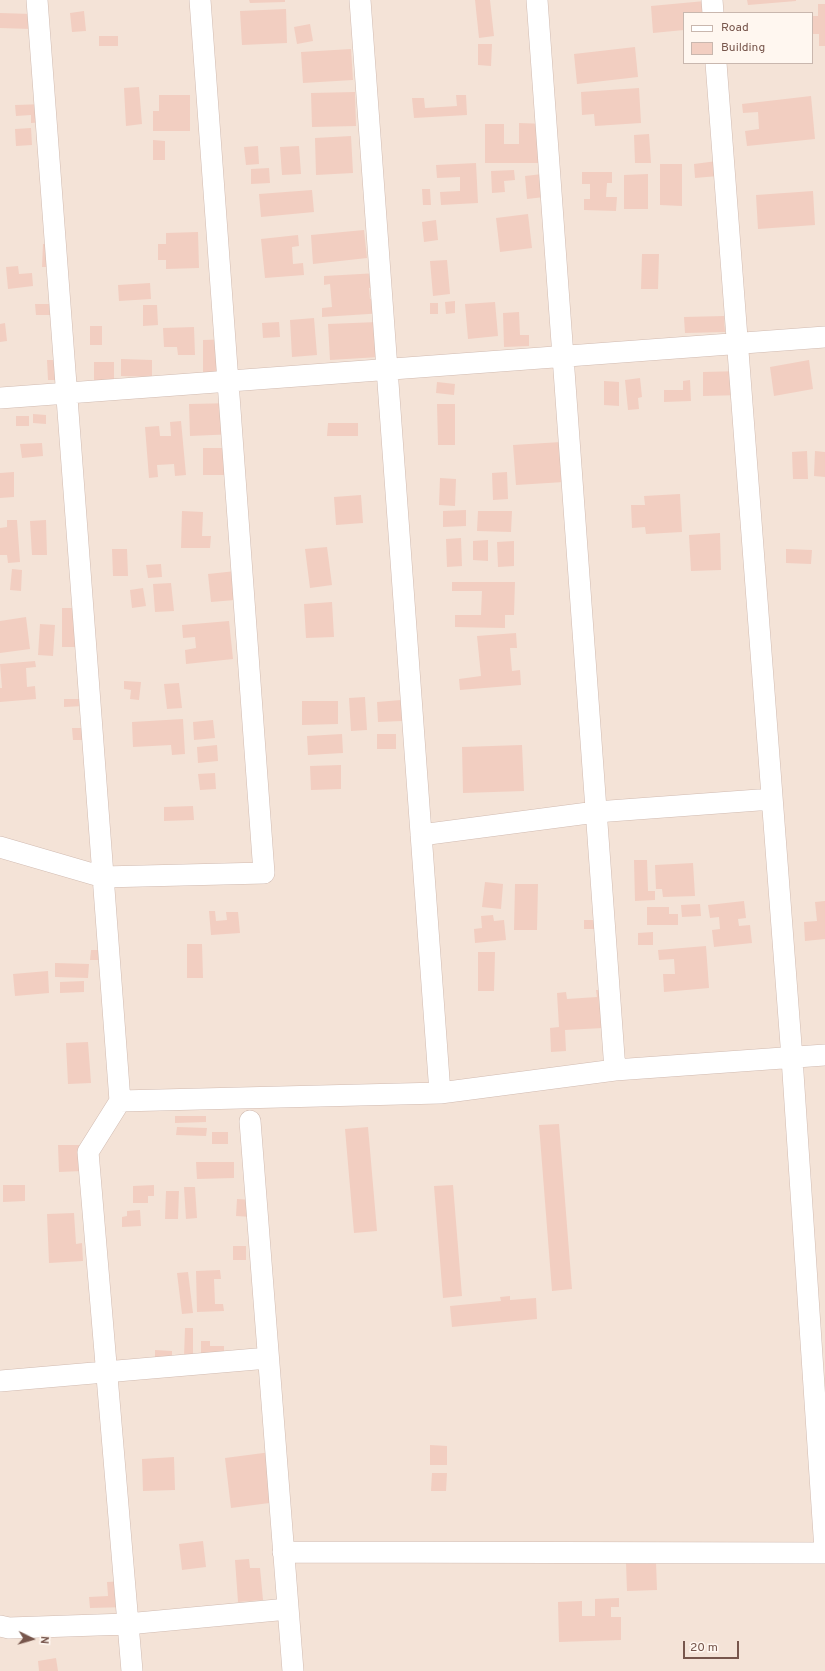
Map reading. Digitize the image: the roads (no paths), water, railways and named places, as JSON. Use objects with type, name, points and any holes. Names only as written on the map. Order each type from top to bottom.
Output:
[{"type":"street","points":[[37,0],[120,1101],[88,1152],[132,1671]]},
{"type":"street","points":[[0,847],[103,877],[264,873],[200,0]]},
{"type":"street","points":[[360,0],[440,1093]]},
{"type":"street","points":[[537,0],[615,1070]]},
{"type":"street","points":[[712,0],[713,12]]},
{"type":"street","points":[[283,1552],[825,1551],[792,1058],[716,64]]},
{"type":"street","points":[[0,398],[825,337]]},
{"type":"street","points":[[421,835],[596,812],[772,799]]},
{"type":"street","points":[[120,1101],[440,1093],[615,1070],[825,1055]]},
{"type":"street","points":[[250,1121],[293,1671]]},
{"type":"street","points":[[0,1380],[268,1358]]},
{"type":"street","points":[[0,1626],[9,1628],[127,1624],[288,1609]]}]
